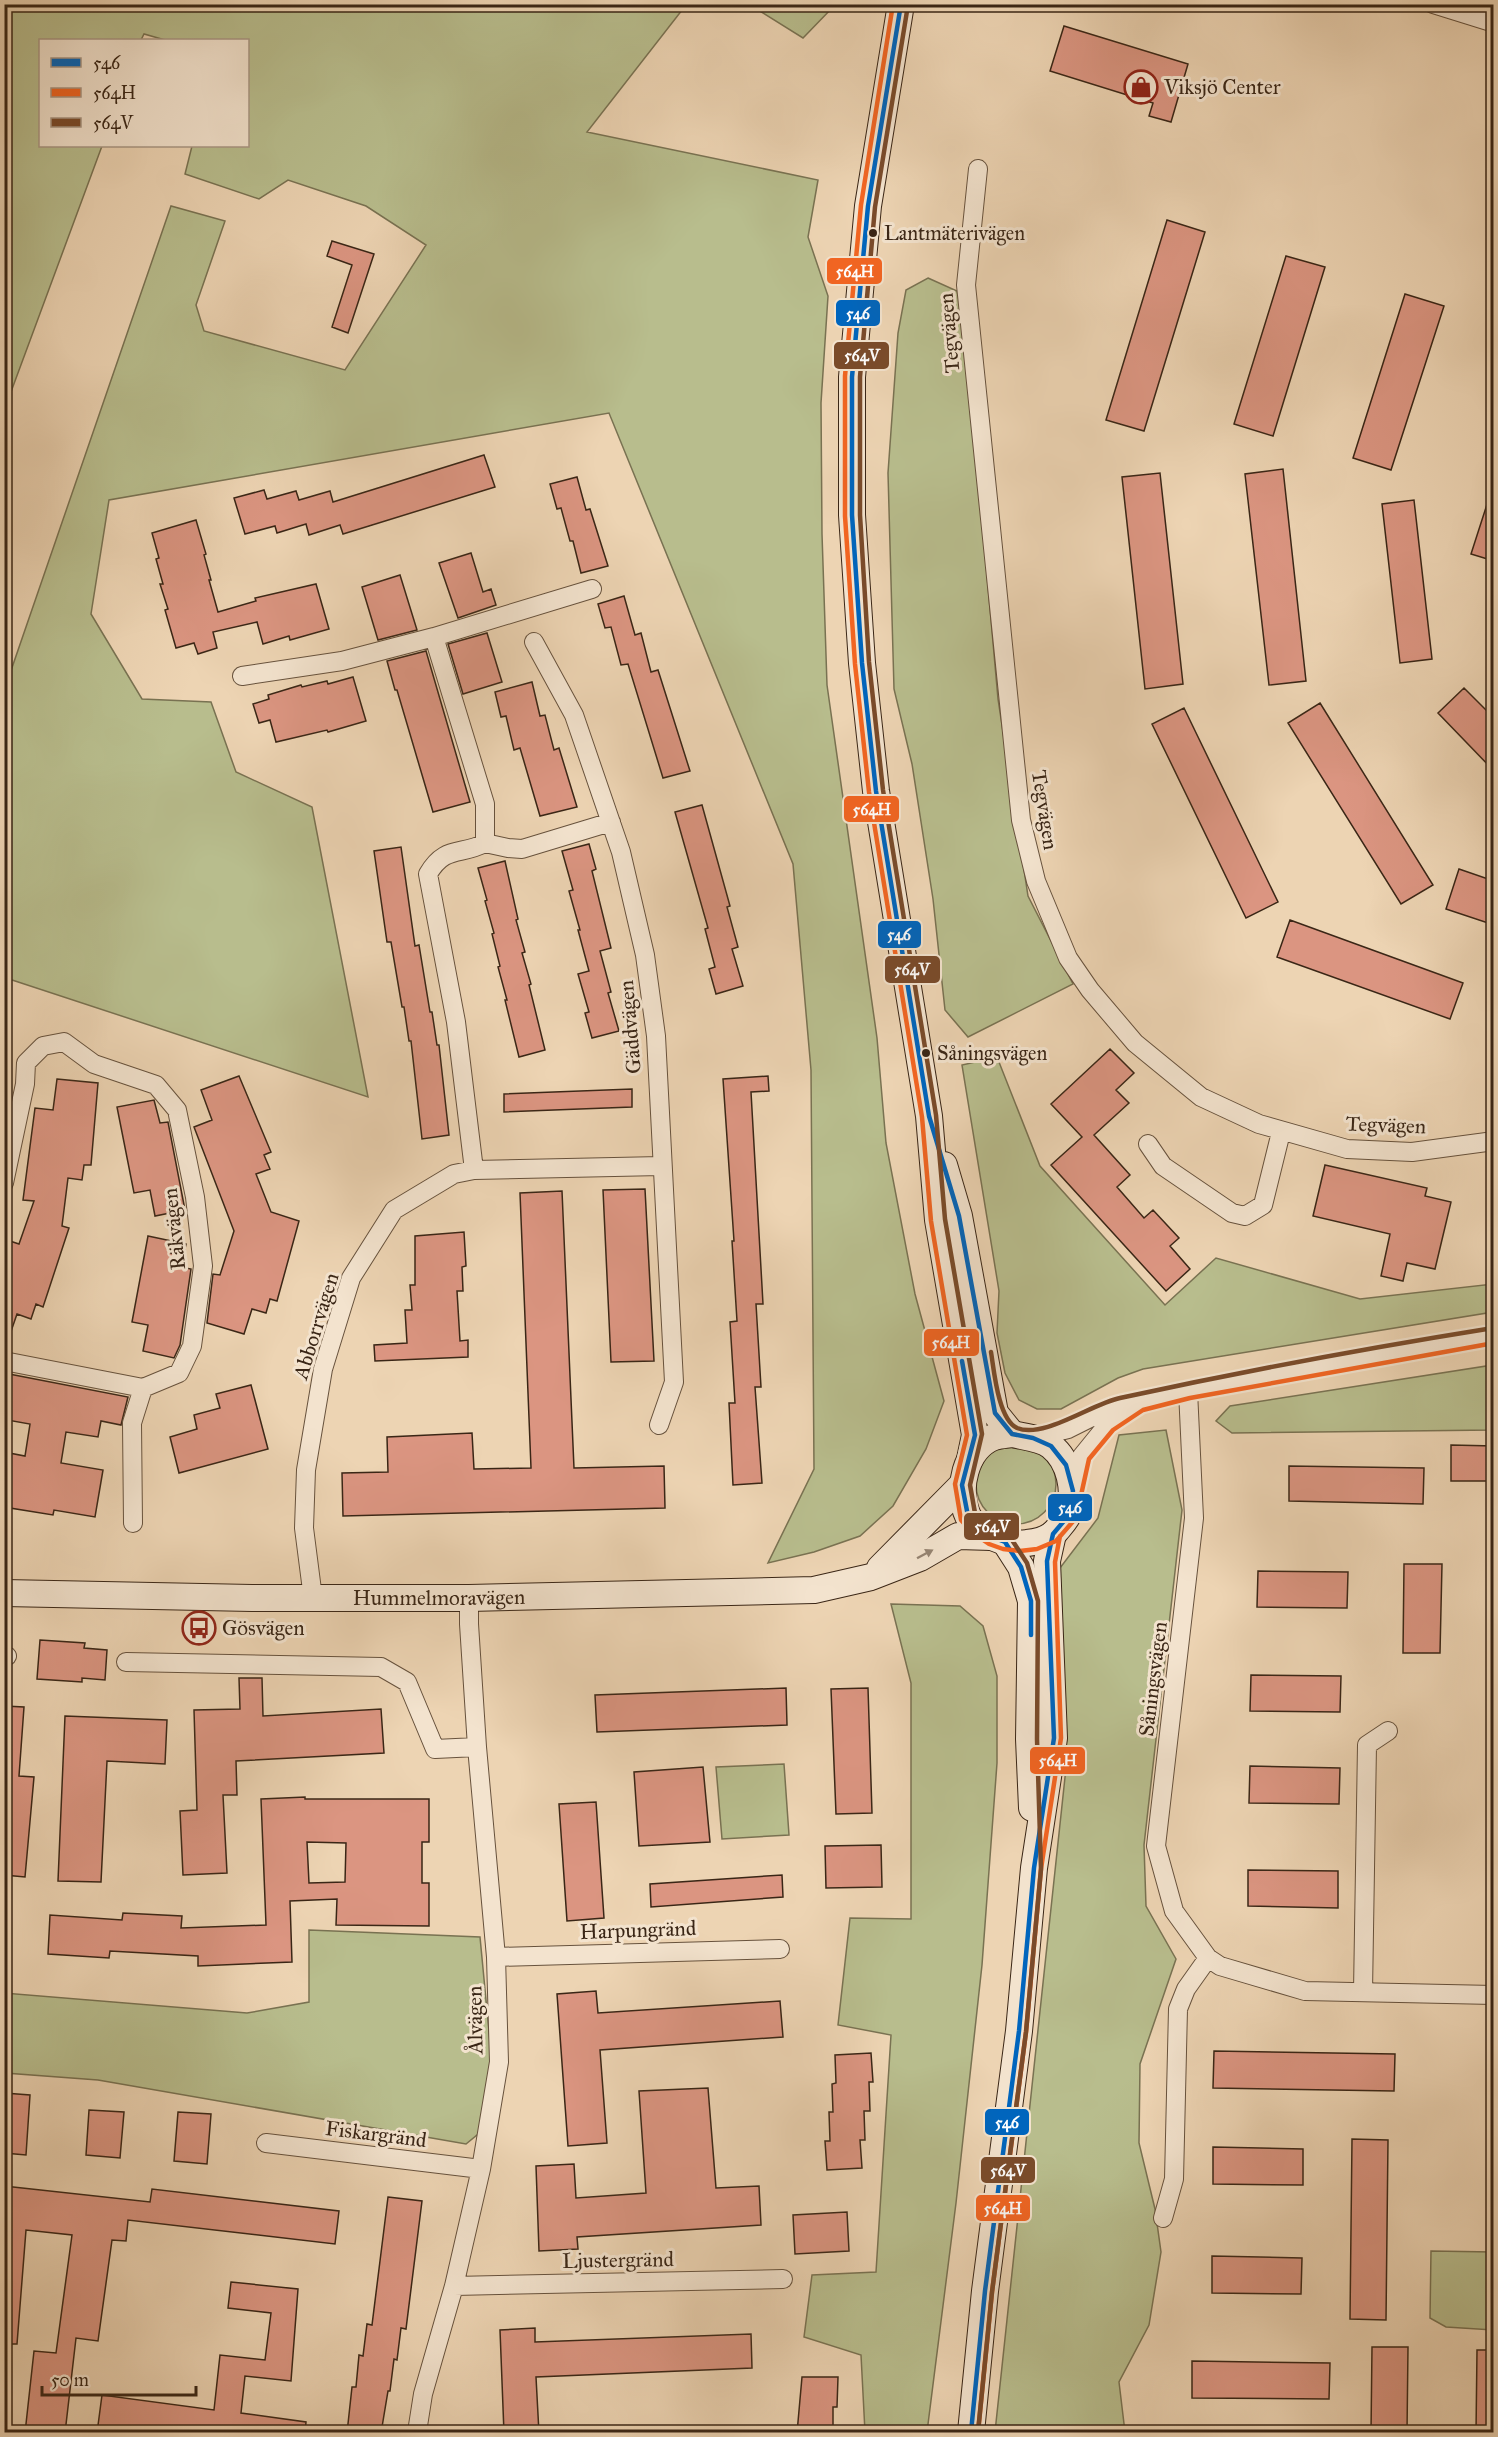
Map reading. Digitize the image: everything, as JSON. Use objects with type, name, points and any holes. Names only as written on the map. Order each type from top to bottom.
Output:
[{"type":"main road","points":[[871,1577],[962,1485],[975,1435],[938,1220],[930,1116],[876,791],[862,663],[852,515],[852,377],[868,206],[901,4]]},
{"type":"main road","points":[[930,1116],[959,1215],[995,1413],[1023,1436],[1051,1446],[1066,1466],[1073,1491],[1069,1515],[1053,1534],[1036,1542],[1020,1544],[998,1539],[977,1527],[968,1515],[962,1485]]},
{"type":"main road","points":[[970,1459],[982,1444],[993,1437],[1023,1436]]},
{"type":"main road","points":[[971,2433],[985,2291],[1019,2031],[1034,1868],[1054,1738],[1047,1561],[1053,1534]]},
{"type":"main road","name":"Hummelmoravägen","points":[[4,1593],[469,1598],[814,1590],[871,1577],[920,1558],[958,1536],[998,1539]]},
{"type":"main road","points":[[998,1539],[1021,1567],[1031,1600],[1029,1739],[1034,1868]]},
{"type":"street","points":[[1433,4],[1494,23]]},
{"type":"street","name":"Tegvägen","points":[[978,169],[966,285],[1021,820],[1036,881],[1068,958],[1090,990],[1135,1043],[1201,1097],[1259,1124],[1347,1149],[1387,1152],[1412,1152],[1494,1141]]},
{"type":"street","points":[[242,676],[342,661],[434,637],[592,589]]},
{"type":"street","points":[[434,637],[484,804],[485,843]]},
{"type":"street","name":"Gäddvägen","points":[[534,642],[574,715],[611,822],[645,954],[656,1036],[674,1383],[659,1425]]},
{"type":"street","points":[[474,1170],[456,1022],[428,874],[435,862],[443,855],[485,843],[522,849],[611,822]]},
{"type":"street","name":"Räkvägen","points":[[4,1183],[25,1084],[26,1064],[43,1046],[64,1042],[94,1064],[156,1085],[177,1110],[195,1197],[203,1266],[192,1346],[179,1373],[143,1388]]},
{"type":"street","points":[[1148,1144],[1162,1166],[1232,1213],[1245,1216],[1263,1205],[1281,1132]]},
{"type":"street","name":"Abborrvägen","points":[[313,1598],[304,1528],[306,1470],[323,1368],[351,1278],[394,1210],[454,1174],[474,1170],[661,1166]]},
{"type":"street","points":[[1023,1436],[1068,1429],[1110,1408],[1188,1391],[1494,1335]]},
{"type":"street","points":[[4,1361],[143,1388],[132,1423],[133,1523]]},
{"type":"street","name":"Såningsvägen","points":[[1188,1391],[1194,1518],[1156,1846],[1174,1911],[1208,1958],[1220,1966],[1305,1991],[1494,1995]]},
{"type":"street","points":[[1073,1491],[1082,1455],[1108,1424],[1140,1403]]},
{"type":"street","name":"Ålvägen","points":[[417,2433],[423,2394],[454,2286],[481,2169],[499,2062],[496,1957],[477,1747],[469,1598]]},
{"type":"street","points":[[126,1662],[381,1667],[407,1682],[435,1749],[477,1747]]},
{"type":"street","points":[[1363,1992],[1367,1745],[1388,1731]]},
{"type":"street","name":"Harpungränd","points":[[496,1957],[780,1949]]},
{"type":"street","points":[[1163,2218],[1174,2180],[1178,2008],[1186,1989],[1208,1958]]},
{"type":"street","name":"Fiskargränd","points":[[266,2143],[481,2169]]},
{"type":"street","name":"Ljustergränd","points":[[454,2286],[783,2279]]},
{"type":"green space","points":[[5,4],[686,5],[587,132],[818,180],[808,237],[828,296],[821,403],[827,685],[877,1038],[886,1143],[915,1294],[944,1401],[926,1449],[893,1506],[860,1536],[814,1552],[768,1563],[814,1469],[811,1070],[793,864],[609,413],[109,500],[91,614],[142,699],[211,702],[236,772],[312,807],[368,1097],[6,978],[5,982],[5,688],[171,206],[225,221],[196,305],[204,331],[345,370],[426,245],[366,206],[288,180],[259,199],[185,174],[192,147],[249,147],[249,39],[162,39],[144,34],[142,39],[39,39],[39,147],[102,147],[5,408]]},
{"type":"green space","points":[[835,4],[803,38],[750,5]]},
{"type":"green space","points":[[928,278],[957,291],[965,326],[998,699],[1028,896],[1073,984],[968,1037],[945,1010],[933,899],[912,764],[894,689],[888,473],[898,333],[906,290]]},
{"type":"green space","points":[[997,1057],[1040,1166],[1165,1305],[1216,1258],[1360,1299],[1493,1284],[1493,1312],[1143,1369],[1118,1378],[1061,1409],[1037,1409],[1019,1400],[1005,1373],[997,1333],[999,1291],[962,1065]]},
{"type":"green space","points":[[1493,1365],[1493,1430],[1232,1433],[1216,1421],[1230,1406]]},
{"type":"green space","points":[[1166,1430],[1182,1510],[1144,1845],[1146,1906],[1176,1959],[1140,2064],[1139,2143],[1155,2209],[1161,2252],[1149,2325],[1119,2382],[1125,2432],[995,2432],[1066,1768],[1060,1568],[1098,1518],[1119,1435]]},
{"type":"green space","points":[[1016,1444],[1031,1447],[1044,1456],[1053,1469],[1056,1484],[1053,1499],[1044,1512],[1031,1521],[1016,1524],[1001,1521],[988,1512],[979,1499],[976,1484],[979,1469],[988,1456],[1001,1447]]},
{"type":"green space","points":[[891,1604],[960,1606],[983,1626],[997,1676],[997,1763],[982,1965],[956,2203],[927,2432],[865,2432],[861,2355],[804,2337],[812,2275],[876,2272],[891,2035],[838,2025],[850,1918],[911,1919],[911,1683]]},
{"type":"green space","points":[[784,1764],[789,1835],[722,1839],[716,1767]]},
{"type":"green space","points":[[309,1930],[480,1937],[492,2063],[483,2130],[466,2144],[98,2080],[5,2073],[4,1993],[247,2013],[309,2002]]},
{"type":"green space","points":[[1431,2251],[1493,2252],[1493,2330],[1446,2327],[1430,2318]]},
{"type":"building","name":"Viksjö Center","points":[[1064,26],[1188,64],[1171,122],[1149,116],[1153,103],[1050,71]]},
{"type":"building","points":[[1167,220],[1205,232],[1144,431],[1106,420]]},
{"type":"building","points":[[332,241],[374,254],[348,333],[332,327],[352,265],[327,256]]},
{"type":"building","points":[[1286,256],[1325,267],[1273,436],[1234,424]]},
{"type":"building","points":[[1405,294],[1444,306],[1391,470],[1353,458]]},
{"type":"building","points":[[484,455],[495,487],[343,534],[340,525],[309,535],[306,524],[277,533],[275,526],[245,534],[234,498],[264,490],[267,499],[296,491],[299,500],[330,491],[333,502]]},
{"type":"building","points":[[1283,469],[1306,681],[1269,685],[1245,474]]},
{"type":"building","points":[[1160,473],[1183,684],[1145,689],[1122,477]]},
{"type":"building","points":[[577,477],[586,510],[590,509],[608,566],[581,573],[573,541],[570,541],[561,508],[557,509],[550,484]]},
{"type":"building","points":[[1490,495],[1494,495],[1494,561],[1471,554]]},
{"type":"building","points":[[1414,500],[1432,659],[1400,663],[1382,504]]},
{"type":"building","points":[[196,520],[206,554],[204,555],[211,580],[209,580],[218,612],[256,601],[255,598],[316,584],[329,629],[290,640],[289,636],[263,644],[257,622],[213,632],[217,648],[198,654],[194,643],[176,648],[165,610],[168,609],[160,584],[163,584],[156,559],[159,558],[152,533]]},
{"type":"building","points":[[471,553],[483,592],[491,589],[496,605],[458,618],[439,563]]},
{"type":"building","points":[[400,575],[417,630],[378,640],[362,587]]},
{"type":"building","points":[[624,596],[635,635],[641,633],[651,672],[658,670],[690,771],[663,778],[628,664],[621,665],[611,627],[605,628],[598,604]]},
{"type":"building","points":[[487,633],[502,682],[463,694],[448,644]]},
{"type":"building","points":[[426,651],[470,802],[433,812],[387,661]]},
{"type":"building","points":[[353,677],[366,721],[328,732],[327,730],[276,742],[270,720],[259,723],[253,704],[269,699],[268,695],[301,685],[302,687],[327,681],[328,684]]},
{"type":"building","points":[[532,682],[540,716],[545,715],[554,750],[559,748],[577,807],[540,816],[520,748],[514,750],[506,716],[501,717],[495,692]]},
{"type":"building","points":[[1464,688],[1494,718],[1494,771],[1438,713]]},
{"type":"building","points":[[1320,703],[1433,885],[1401,904],[1288,723]]},
{"type":"building","points":[[1184,708],[1278,902],[1246,918],[1152,724]]},
{"type":"building","points":[[702,805],[730,906],[727,907],[738,947],[732,949],[743,986],[716,994],[709,969],[715,967],[705,929],[708,928],[675,812]]},
{"type":"building","points":[[589,844],[596,869],[592,871],[611,948],[600,951],[611,992],[608,993],[619,1031],[592,1038],[585,1013],[589,1012],[578,974],[589,971],[569,891],[573,890],[562,851]]},
{"type":"building","points":[[401,847],[415,946],[419,945],[430,1012],[432,1012],[437,1045],[439,1045],[449,1135],[422,1139],[411,1041],[409,1041],[404,1007],[402,1007],[391,942],[387,942],[374,851]]},
{"type":"building","points":[[505,861],[518,919],[516,920],[525,952],[522,953],[545,1050],[519,1057],[498,967],[500,966],[492,934],[494,933],[485,901],[487,900],[478,868]]},
{"type":"building","points":[[1459,869],[1494,881],[1494,925],[1446,909]]},
{"type":"building","points":[[1290,920],[1463,983],[1450,1019],[1277,957]]},
{"type":"building","points":[[1110,1049],[1134,1073],[1116,1090],[1129,1103],[1094,1135],[1130,1175],[1117,1187],[1144,1218],[1153,1210],[1179,1238],[1170,1246],[1190,1269],[1166,1291],[1051,1165],[1082,1137],[1051,1104]]},
{"type":"building","points":[[239,1076],[271,1152],[264,1155],[270,1169],[256,1174],[271,1212],[299,1221],[277,1301],[270,1299],[266,1313],[252,1309],[244,1334],[207,1323],[213,1274],[220,1275],[234,1231],[194,1127],[212,1120],[201,1090]]},
{"type":"building","points":[[768,1076],[769,1091],[751,1092],[763,1304],[756,1304],[761,1387],[755,1387],[762,1483],[733,1485],[729,1403],[735,1403],[730,1322],[737,1321],[723,1079]]},
{"type":"building","points":[[57,1079],[98,1083],[91,1165],[84,1165],[82,1180],[68,1178],[62,1226],[69,1228],[43,1307],[36,1304],[31,1319],[17,1314],[7,1343],[4,1343],[4,1239],[19,1244],[34,1201],[23,1200],[35,1108],[53,1110]]},
{"type":"building","points":[[632,1089],[632,1107],[504,1112],[504,1094]]},
{"type":"building","points":[[154,1100],[160,1123],[168,1122],[185,1210],[155,1216],[150,1190],[134,1193],[117,1107]]},
{"type":"building","points":[[1325,1165],[1427,1188],[1425,1196],[1451,1202],[1435,1269],[1407,1263],[1403,1281],[1381,1276],[1390,1234],[1313,1216]]},
{"type":"building","points":[[645,1189],[654,1361],[611,1362],[603,1190]]},
{"type":"building","points":[[562,1191],[574,1468],[664,1466],[665,1508],[343,1516],[342,1473],[388,1472],[387,1437],[472,1433],[474,1469],[531,1468],[520,1193]]},
{"type":"building","points":[[464,1232],[466,1266],[462,1267],[463,1291],[457,1291],[460,1341],[468,1340],[468,1357],[375,1361],[374,1345],[407,1343],[405,1310],[412,1310],[410,1285],[415,1285],[415,1236]]},
{"type":"building","points":[[148,1236],[186,1244],[181,1267],[191,1269],[180,1345],[174,1358],[143,1351],[148,1325],[132,1322]]},
{"type":"building","points":[[4,1373],[128,1397],[121,1425],[101,1421],[98,1437],[66,1432],[61,1463],[103,1470],[95,1517],[54,1510],[53,1515],[4,1507],[4,1452],[25,1456],[30,1424],[7,1420],[9,1404],[4,1403]]},
{"type":"building","points":[[251,1385],[268,1449],[179,1473],[170,1437],[197,1429],[194,1415],[220,1408],[216,1394]]},
{"type":"building","points":[[1451,1445],[1494,1446],[1494,1481],[1451,1481]]},
{"type":"building","points":[[1289,1466],[1424,1468],[1423,1504],[1289,1501]]},
{"type":"building","points":[[1404,1564],[1442,1564],[1440,1653],[1403,1653]]},
{"type":"building","points":[[1258,1571],[1348,1572],[1347,1608],[1257,1607]]},
{"type":"building","points":[[40,1640],[85,1643],[84,1648],[107,1650],[105,1680],[82,1678],[82,1682],[37,1679]]},
{"type":"building","points":[[1251,1675],[1341,1676],[1340,1712],[1250,1711]]},
{"type":"building","points":[[239,1678],[262,1678],[263,1716],[381,1709],[384,1753],[236,1761],[237,1795],[223,1795],[227,1873],[183,1875],[180,1811],[197,1810],[194,1710],[240,1709]]},
{"type":"building","points":[[786,1688],[787,1725],[597,1732],[595,1695]]},
{"type":"building","points":[[868,1688],[872,1813],[836,1814],[831,1689]]},
{"type":"building","points":[[4,1706],[24,1707],[19,1776],[34,1777],[25,1877],[4,1875]]},
{"type":"building","points":[[65,1716],[167,1720],[165,1764],[107,1761],[101,1882],[58,1881]]},
{"type":"building","points":[[1250,1766],[1340,1768],[1339,1804],[1249,1803]]},
{"type":"building","points":[[703,1767],[710,1842],[639,1846],[634,1772]]},
{"type":"building","points":[[305,1797],[305,1799],[429,1799],[429,1842],[422,1842],[422,1883],[429,1883],[429,1926],[336,1925],[337,1899],[290,1901],[292,1962],[198,1966],[198,1956],[110,1951],[109,1958],[48,1954],[50,1915],[122,1920],[123,1913],[182,1916],[181,1928],[266,1925],[261,1799]],"holes":[[[307,1842],[346,1843],[345,1882],[309,1883]]]},
{"type":"building","points":[[596,1802],[604,1918],[567,1921],[559,1804]]},
{"type":"building","points":[[881,1845],[882,1887],[826,1888],[825,1846]]},
{"type":"building","points":[[1248,1870],[1338,1871],[1338,1908],[1248,1906]]},
{"type":"building","points":[[782,1875],[783,1897],[651,1907],[650,1884]]},
{"type":"building","points":[[596,1991],[598,2013],[780,2001],[783,2037],[600,2050],[607,2143],[568,2146],[557,1994]]},
{"type":"building","points":[[1214,2051],[1395,2054],[1394,2091],[1213,2088]]},
{"type":"building","points":[[871,2053],[873,2082],[869,2082],[870,2111],[864,2111],[865,2140],[860,2140],[862,2168],[827,2170],[825,2141],[830,2141],[829,2112],[833,2112],[832,2084],[836,2083],[835,2055]]},
{"type":"building","points":[[708,2088],[716,2188],[759,2186],[761,2225],[577,2237],[578,2249],[539,2251],[536,2166],[574,2164],[576,2198],[646,2193],[639,2091]]},
{"type":"building","points":[[4,2093],[30,2095],[26,2155],[4,2153]]},
{"type":"building","points":[[89,2110],[124,2112],[120,2158],[86,2155]]},
{"type":"building","points":[[178,2112],[211,2114],[207,2164],[174,2161]]},
{"type":"building","points":[[1352,2139],[1388,2140],[1386,2320],[1350,2319]]},
{"type":"building","points":[[1213,2147],[1303,2149],[1303,2185],[1213,2184]]},
{"type":"building","points":[[4,2186],[150,2202],[152,2189],[339,2211],[335,2244],[128,2220],[126,2241],[112,2240],[98,2341],[76,2338],[65,2433],[25,2433],[34,2351],[56,2353],[72,2235],[26,2230],[17,2344],[4,2344]]},
{"type":"building","points":[[388,2197],[422,2201],[406,2329],[401,2328],[397,2360],[394,2359],[381,2433],[347,2433],[352,2387],[356,2387],[359,2355],[363,2356],[367,2324],[372,2325]]},
{"type":"building","points":[[847,2212],[849,2251],[795,2254],[793,2215]]},
{"type":"building","points":[[1212,2256],[1302,2258],[1301,2294],[1212,2293]]},
{"type":"building","points":[[231,2282],[298,2289],[291,2381],[245,2376],[241,2413],[306,2422],[305,2433],[97,2433],[102,2395],[214,2410],[220,2355],[265,2360],[271,2313],[228,2308]]},
{"type":"building","points":[[535,2328],[535,2342],[751,2334],[752,2368],[536,2377],[539,2433],[504,2433],[500,2330]]},
{"type":"building","points":[[1372,2347],[1408,2347],[1407,2433],[1371,2433]]},
{"type":"building","points":[[1477,2350],[1494,2350],[1494,2433],[1476,2433]]},
{"type":"building","points":[[1192,2361],[1330,2363],[1329,2399],[1192,2398]]},
{"type":"building","points":[[802,2377],[838,2377],[837,2407],[833,2407],[833,2433],[797,2433]]},
{"type":"transit line","name":"564H","points":[[893,4],[861,205],[845,376],[845,516],[855,664],[869,792],[922,1117],[931,1221],[967,1435],[955,1484],[961,1520],[973,1533],[989,1544],[1020,1551],[1037,1549],[1056,1541],[1076,1518],[1089,1459],[1113,1430],[1143,1410],[1190,1398],[1494,1343]]},
{"type":"transit line","name":"546","points":[[901,4],[868,206],[852,377],[852,515],[862,663],[876,791],[929,1116],[959,1216],[995,1413],[1012,1434],[1033,1438],[1051,1446],[1066,1465],[1073,1491],[1069,1515],[1053,1534],[1047,1561],[1054,1738],[1034,1868],[1019,2031],[985,2291],[971,2432]]},
{"type":"transit line","name":"564V","points":[[908,5],[875,207],[860,377],[860,515],[869,662],[883,790],[936,1115],[945,1219],[982,1434],[970,1485],[975,1513],[982,1521],[1010,1537],[1027,1563],[1038,1601],[1037,1739],[1041,1869],[1026,2032],[992,2292],[978,2432]]},
{"type":"transit line","name":"564V","points":[[991,1352],[998,1393],[1005,1415],[1017,1428],[1028,1430],[1054,1425],[1120,1398],[1306,1360],[1493,1328]]},
{"type":"transit line","name":"546","points":[[962,1361],[975,1435],[962,1485],[968,1516],[977,1527],[1005,1542],[1021,1567],[1031,1601],[1031,1635]]},
{"type":"transit line","name":"564H","points":[[978,2432],[992,2292],[1026,2032],[1041,1869],[1061,1738],[1055,1562],[1060,1536]]},
{"type":"place","name":"Viksjö Center","points":[[1141,87]]},
{"type":"place","name":"Lantmäterivägen","points":[[873,233]]},
{"type":"place","name":"Såningsvägen","points":[[926,1053]]},
{"type":"place","name":"Gösvägen","points":[[199,1628]]}]
